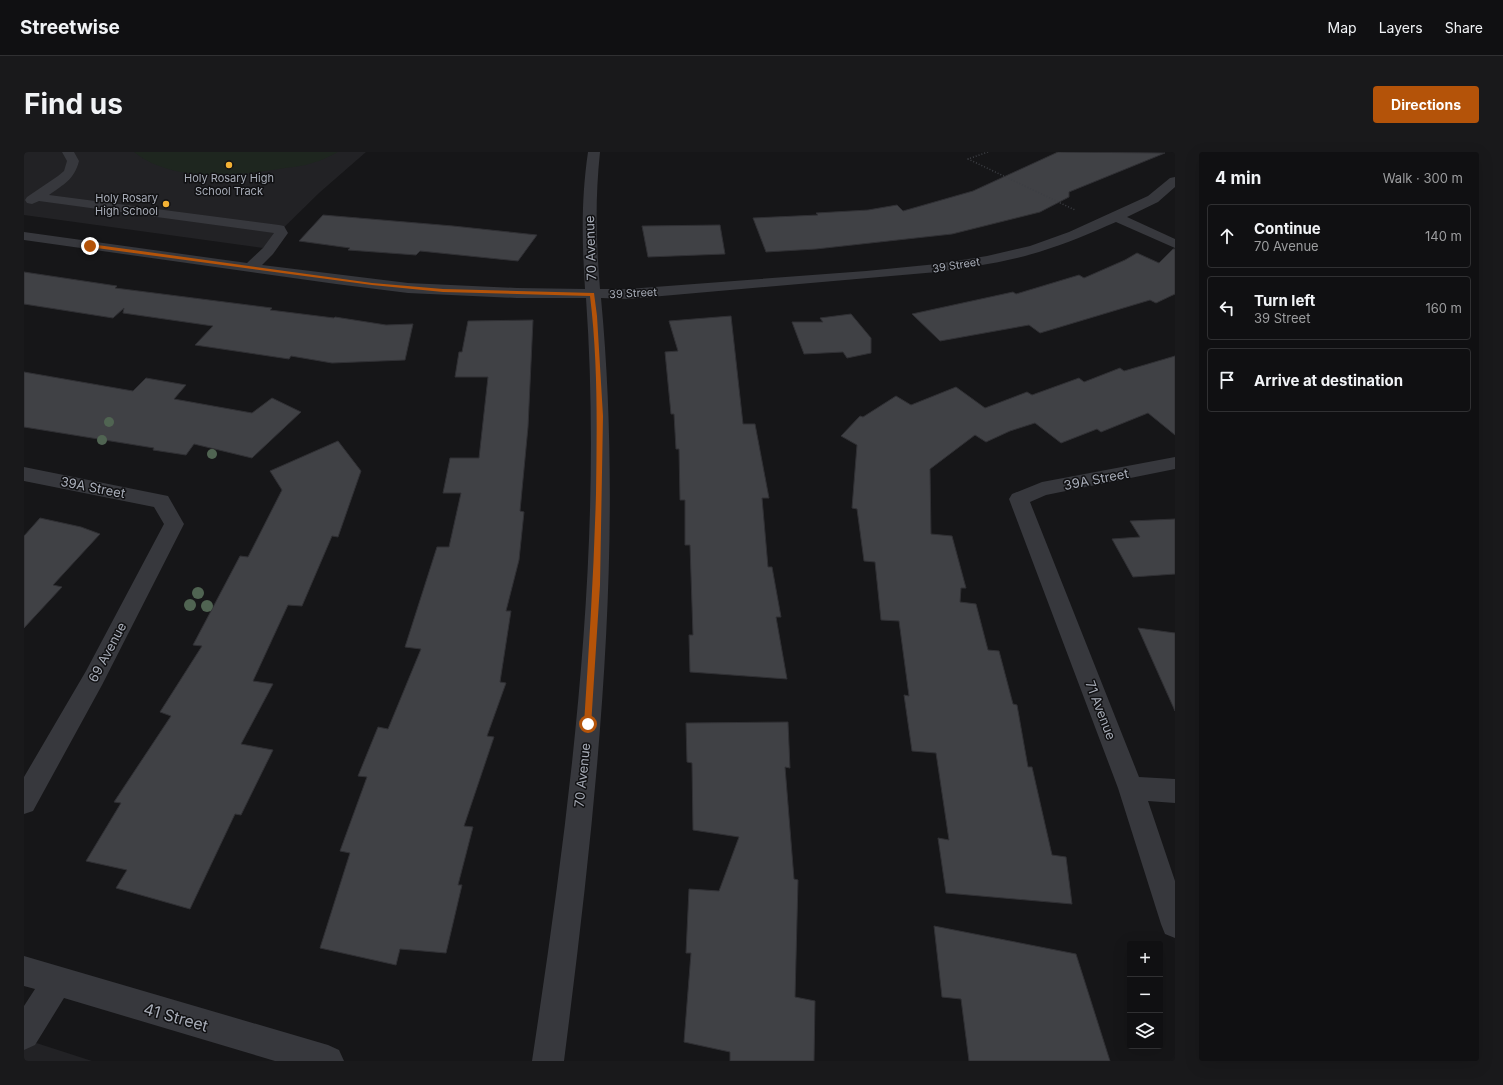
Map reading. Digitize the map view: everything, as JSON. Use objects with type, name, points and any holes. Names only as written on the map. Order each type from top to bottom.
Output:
[{"type":"street","points":[[24,205],[63,179],[70,172],[73,161],[68,152]]},
{"type":"street","name":"70 Avenue","points":[[548,1061],[571,880],[588,724],[597,585],[600,416],[595,316],[592,294],[589,200],[594,152]]},
{"type":"street","name":"39 Street","points":[[24,236],[336,280],[408,288],[517,293],[628,294],[937,268],[987,260],[1034,249],[1074,235],[1153,199],[1175,181]]},
{"type":"street","points":[[36,197],[279,229],[281,233],[268,251],[250,268]]},
{"type":"street","points":[[1116,217],[1175,244]]},
{"type":"street","name":"39A Street","points":[[1019,499],[1042,490],[1175,463]]},
{"type":"street","name":"39A Street","points":[[24,474],[162,501]]},
{"type":"street","name":"71 Avenue","points":[[1019,499],[1131,788],[1175,924]]},
{"type":"street","name":"69 Avenue","points":[[24,802],[94,678],[174,524],[162,501]]},
{"type":"street","points":[[1131,788],[1175,791]]},
{"type":"street","name":"41 Street","points":[[24,971],[325,1061]]},
{"type":"street","points":[[24,1034],[57,982]]},
{"type":"path","points":[[988,152],[968,159],[1077,212]]},
{"type":"shaded area","name":"Holy Rosary High School","points":[[24,152],[366,152],[319,193],[263,248],[24,215]]},
{"type":"shaded area","name":"Holy Rosary High School Track","points":[[134,152],[338,152],[319,161],[302,166],[227,175],[207,175],[167,169],[150,162]]},
{"type":"shaded area","points":[[24,1039],[92,1061],[24,1061]]},
{"type":"building","points":[[1058,152],[1165,153],[1069,192],[1069,197],[1040,212],[952,234],[816,249],[766,252],[753,218],[818,215],[816,213],[868,210],[897,205],[903,211],[973,191]]},
{"type":"building","points":[[323,215],[537,235],[518,261],[420,251],[416,255],[348,250],[350,248],[299,241]]},
{"type":"building","points":[[720,225],[725,254],[648,257],[642,226]]},
{"type":"building","points":[[1173,249],[1175,249],[1175,294],[1156,303],[1150,300],[1040,333],[1029,325],[940,341],[912,314],[1013,292],[1016,294],[1079,275],[1084,278],[1125,260],[1137,253],[1159,263]]},
{"type":"building","points":[[24,272],[117,286],[115,288],[272,308],[270,310],[335,317],[386,325],[413,324],[405,360],[332,363],[291,356],[289,359],[195,345],[213,326],[123,313],[124,308],[113,318],[24,304]]},
{"type":"building","points":[[851,314],[871,338],[871,353],[847,358],[843,352],[804,354],[792,322],[823,322],[820,318]]},
{"type":"building","points":[[731,316],[743,424],[755,424],[769,498],[762,498],[768,567],[772,567],[781,617],[776,617],[787,679],[690,672],[689,635],[693,635],[690,545],[685,545],[685,500],[680,500],[679,449],[676,449],[674,414],[671,414],[665,352],[678,351],[669,321]]},
{"type":"building","points":[[533,320],[528,427],[520,511],[524,512],[519,560],[506,611],[511,611],[500,682],[506,683],[487,736],[494,737],[464,826],[473,827],[458,885],[462,885],[446,953],[400,949],[396,965],[320,948],[350,853],[340,851],[367,777],[358,776],[378,727],[388,729],[421,649],[405,647],[437,547],[449,547],[461,493],[443,493],[450,458],[479,458],[488,377],[455,377],[459,352],[462,352],[468,321]]},
{"type":"building","points":[[1175,356],[1175,435],[1148,413],[1101,432],[1097,429],[1061,443],[1035,423],[1010,431],[986,442],[975,435],[930,469],[931,534],[952,536],[966,588],[961,588],[960,602],[976,604],[988,650],[999,651],[1013,704],[1017,705],[1028,767],[1032,767],[1052,855],[1066,857],[1072,904],[946,893],[938,838],[949,840],[936,753],[912,751],[904,695],[909,696],[899,621],[881,620],[875,562],[864,561],[857,509],[852,508],[857,445],[841,436],[860,416],[863,417],[896,396],[911,405],[956,387],[985,408],[1027,392],[1032,395],[1079,378],[1084,382],[1120,368],[1124,371]]},
{"type":"building","points":[[24,372],[133,391],[146,378],[186,385],[174,399],[252,413],[272,398],[301,412],[252,458],[194,444],[186,455],[153,450],[154,448],[24,427]]},
{"type":"building","points":[[338,441],[361,471],[338,537],[332,536],[302,606],[288,605],[253,681],[273,684],[241,744],[273,750],[241,815],[235,814],[190,909],[116,888],[127,870],[86,861],[121,803],[114,802],[171,716],[160,712],[202,646],[193,645],[240,556],[248,557],[282,490],[270,471]]},
{"type":"building","points":[[40,518],[81,527],[100,534],[53,585],[62,587],[24,628],[24,536]]},
{"type":"building","points":[[1175,519],[1175,574],[1133,577],[1112,539],[1140,537],[1130,521]]},
{"type":"building","points":[[1138,628],[1175,633],[1175,711]]},
{"type":"building","points":[[788,722],[790,768],[785,767],[794,879],[798,880],[795,997],[815,1001],[814,1061],[730,1061],[730,1052],[684,1042],[691,953],[686,953],[689,889],[719,891],[739,837],[693,830],[692,763],[687,762],[686,723]]},
{"type":"building","points":[[934,926],[1076,954],[1110,1061],[969,1061],[961,999],[942,997]]},
{"type":"place","name":"Holy Rosary High School Track","points":[[229,165]]},
{"type":"place","name":"Holy Rosary High School","points":[[166,204]]},
{"type":"route","points":[[90,246],[336,280],[408,288],[517,293],[592,294],[595,316],[600,416],[600,491],[597,585],[588,724]]}]
